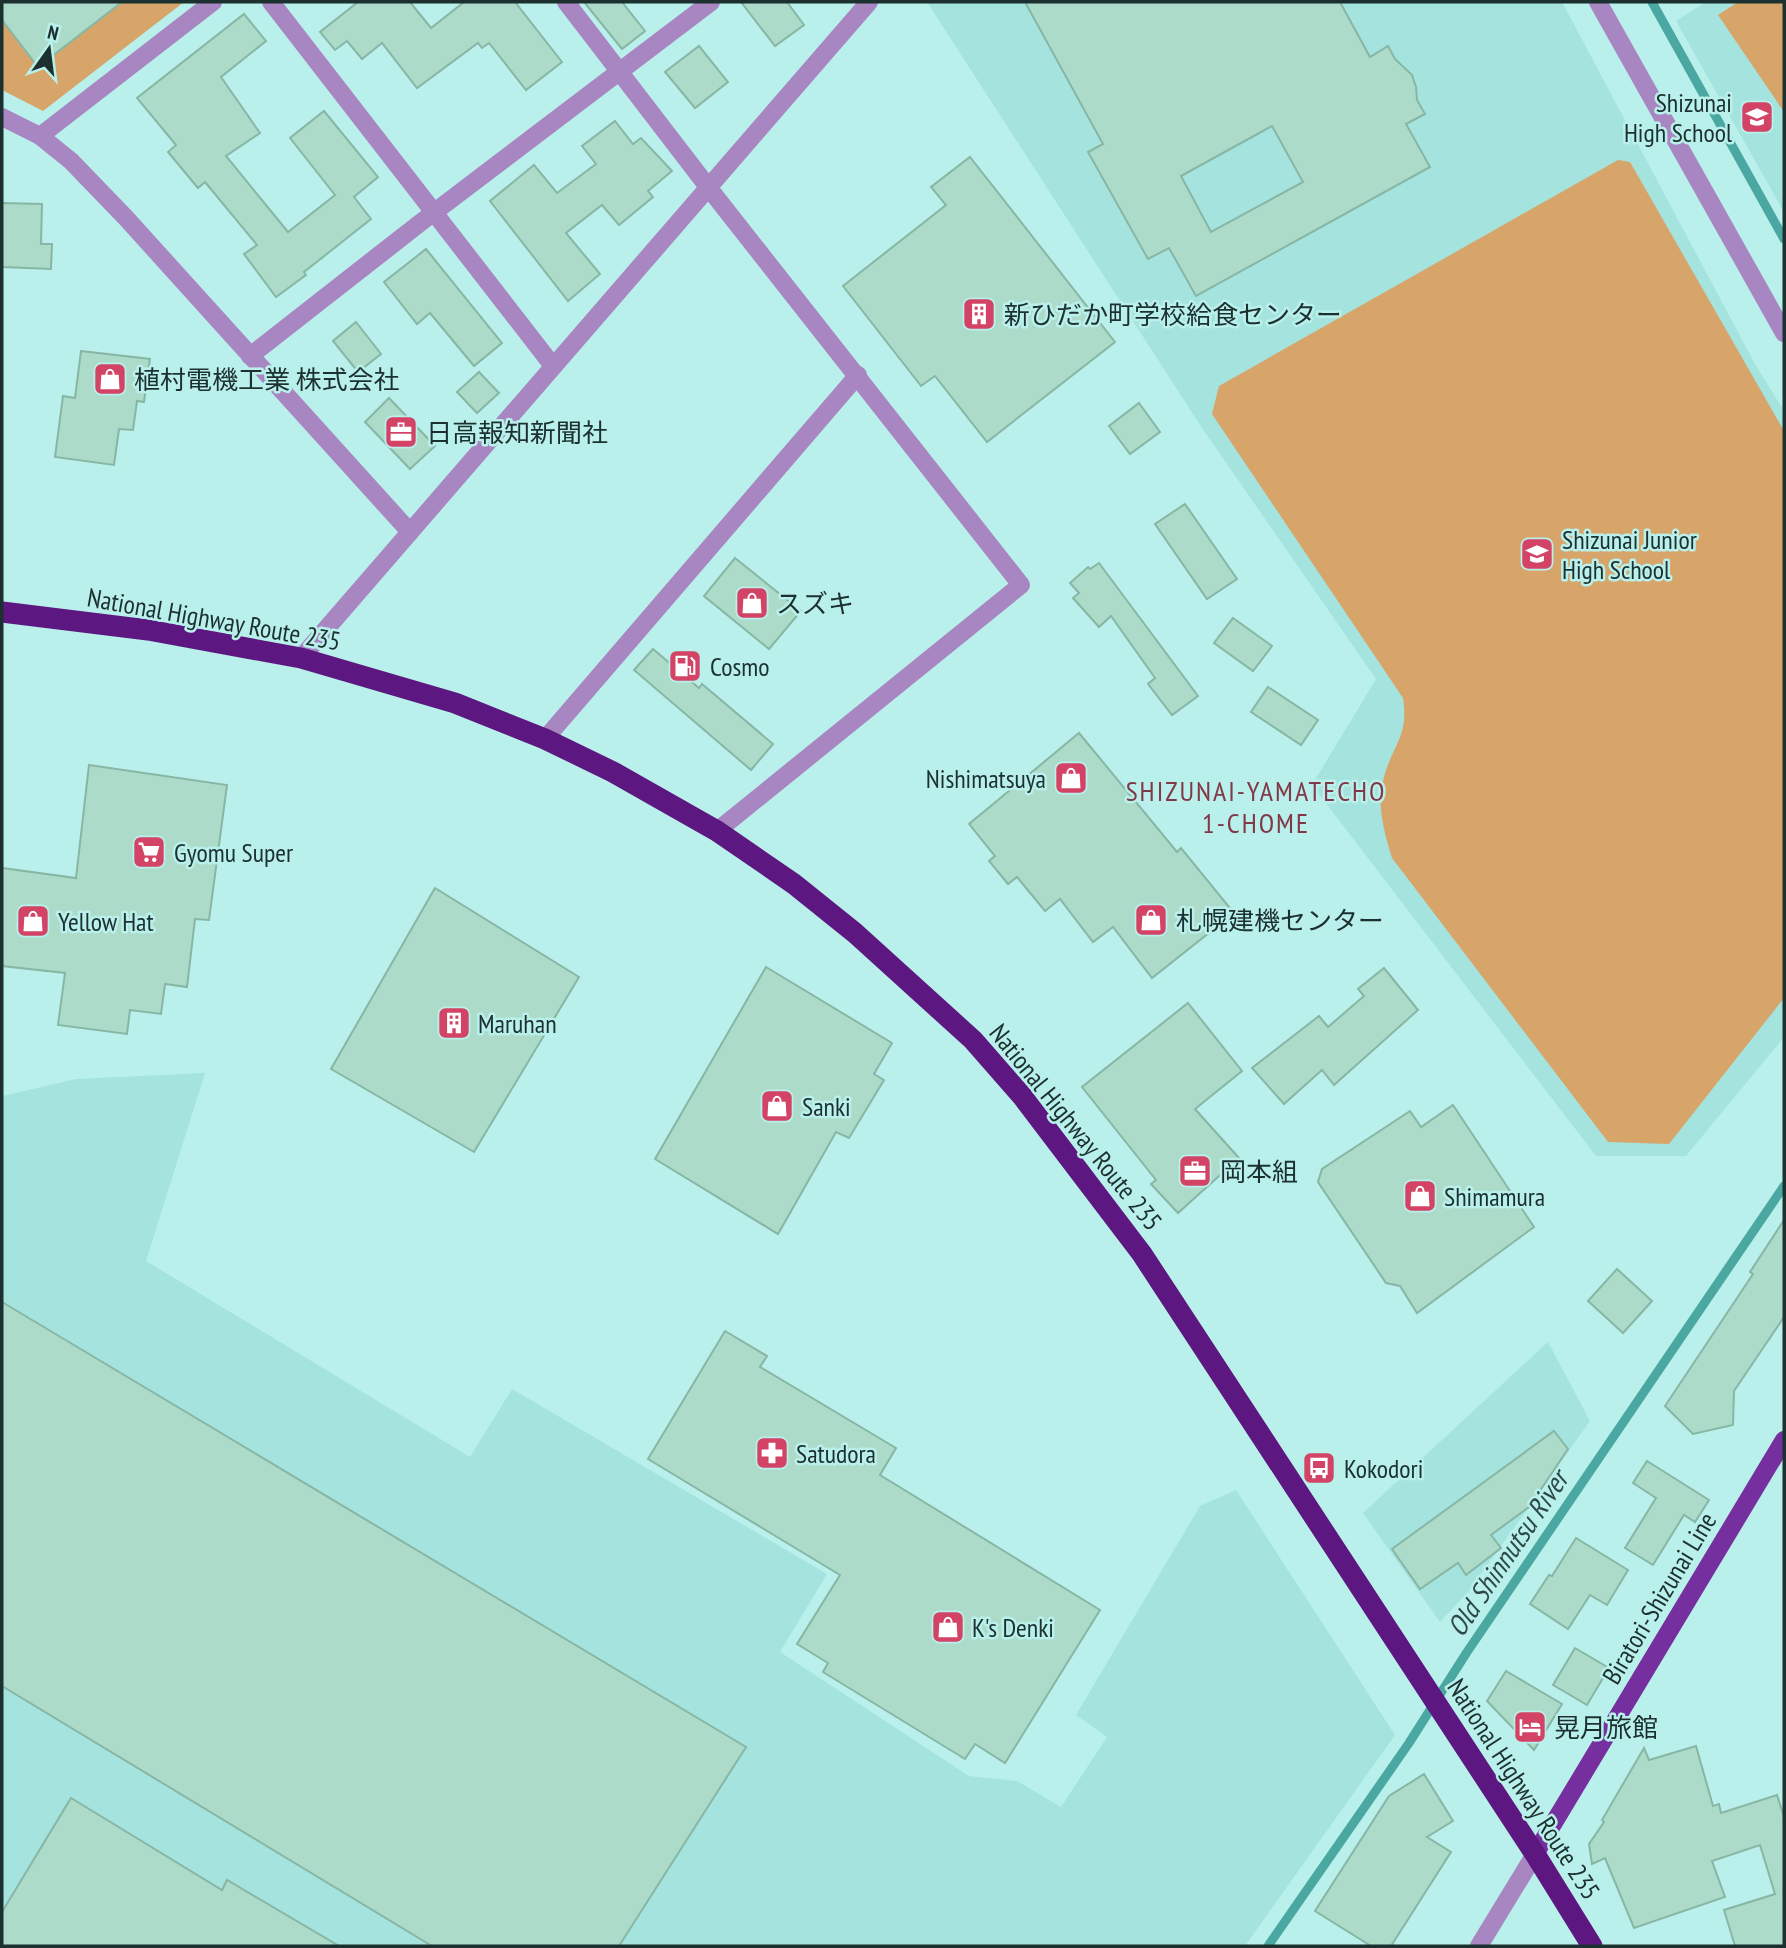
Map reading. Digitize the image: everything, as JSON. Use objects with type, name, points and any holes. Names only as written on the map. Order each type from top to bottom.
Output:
[{"type":"highway","name":"National Highway Route 235","points":[[2,612],[148,630],[301,658],[455,703],[545,739],[613,772],[717,831],[794,884],[883,957],[973,1040],[1022,1096],[1142,1254],[1535,1854],[1592,1946]]},
{"type":"main road","name":"Biratori-Shizunai Line","points":[[1535,1854],[1784,1440]]},
{"type":"street","points":[[40,136],[213,2]]},
{"type":"street","points":[[271,2],[553,366]]},
{"type":"street","points":[[566,2],[1021,585],[717,831]]},
{"type":"street","points":[[250,356],[433,212],[710,2]]},
{"type":"street","points":[[1598,2],[1784,333]]},
{"type":"street","points":[[301,658],[866,3]]},
{"type":"street","points":[[2,117],[40,136],[71,161],[126,218],[410,532]]},
{"type":"street","points":[[545,739],[858,375]]},
{"type":"street","points":[[1479,1946],[1535,1854]]},
{"type":"shaded area","points":[[2,2],[184,2],[43,111],[2,90]]},
{"type":"shaded area","name":"Shizunai Junior High School","points":[[927,2],[1562,2],[1755,364],[1784,411],[1784,1037],[1686,1156],[1596,1156],[1312,785],[1376,679],[1202,428]]},
{"type":"shaded area","name":"Shizunai High School","points":[[1706,2],[1784,2],[1784,212],[1676,21]]},
{"type":"shaded area","points":[[1738,2],[1784,2],[1784,112],[1718,15]]},
{"type":"shaded area","name":"Shizunai Junior High School","points":[[1618,160],[1630,162],[1784,431],[1784,998],[1669,1144],[1608,1142],[1392,858],[1384,828],[1381,798],[1384,777],[1404,722],[1403,698],[1212,414],[1219,386]]},
{"type":"shaded area","points":[[205,1073],[146,1261],[470,1457],[512,1389],[827,1574],[780,1652],[969,1776],[1017,1781],[1061,1807],[1107,1737],[1076,1715],[1200,1506],[1236,1490],[1395,1735],[1245,1946],[2,1946],[2,1096],[76,1079]]},
{"type":"shaded area","points":[[1548,1342],[1590,1421],[1469,1591],[1440,1622],[1363,1513]]},
{"type":"building","points":[[2,2],[122,2],[38,67],[2,20]]},
{"type":"building","points":[[358,2],[410,2],[431,28],[464,2],[515,2],[562,62],[526,90],[489,43],[482,48],[478,43],[417,88],[382,43],[362,59],[347,41],[335,50],[320,32]]},
{"type":"building","points":[[584,2],[622,2],[645,31],[622,49]]},
{"type":"building","points":[[741,2],[787,2],[804,25],[775,46]]},
{"type":"building","points":[[1025,2],[1340,2],[1370,57],[1388,46],[1395,59],[1412,75],[1417,100],[1425,114],[1406,124],[1430,167],[1196,296],[1169,248],[1148,259],[1088,152],[1103,144]],"holes":[[[1272,126],[1303,182],[1211,232],[1181,176]]]},
{"type":"building","points":[[244,14],[266,41],[221,77],[260,133],[226,156],[288,232],[335,195],[290,138],[324,111],[378,177],[354,197],[371,219],[276,297],[244,254],[257,245],[205,182],[198,188],[168,152],[176,145],[137,98]]},
{"type":"building","points":[[699,46],[728,82],[695,108],[665,72]]},
{"type":"building","points":[[615,121],[633,144],[641,138],[672,171],[648,191],[653,197],[619,225],[602,205],[566,233],[600,274],[568,301],[490,201],[534,165],[557,193],[596,164],[582,146]]},
{"type":"building","name":"新ひだか町学校給食センター","points":[[970,157],[1115,342],[987,442],[935,376],[921,386],[843,286],[946,205],[931,187]]},
{"type":"building","points":[[2,203],[42,204],[41,244],[52,244],[51,269],[2,267]]},
{"type":"building","points":[[426,249],[502,343],[474,366],[430,313],[417,324],[384,282]]},
{"type":"building","points":[[356,322],[381,354],[358,372],[333,341]]},
{"type":"building","points":[[81,351],[150,359],[144,402],[137,401],[133,430],[119,429],[114,465],[55,457],[63,396],[75,398]]},
{"type":"building","points":[[479,372],[499,393],[477,413],[457,392]]},
{"type":"building","points":[[389,398],[435,446],[410,469],[365,422]]},
{"type":"building","points":[[1139,403],[1160,432],[1130,454],[1109,426]]},
{"type":"building","points":[[1185,504],[1237,579],[1207,599],[1155,524]]},
{"type":"building","name":"スズキ","points":[[735,558],[801,611],[769,649],[704,596]]},
{"type":"building","points":[[1099,563],[1198,696],[1172,715],[1148,684],[1155,678],[1111,616],[1099,627],[1073,598],[1079,593],[1070,583],[1088,567],[1090,569]]},
{"type":"building","points":[[1233,618],[1272,646],[1253,671],[1214,643]]},
{"type":"building","points":[[653,649],[699,688],[702,684],[773,744],[751,770],[634,670]]},
{"type":"building","points":[[1268,687],[1318,720],[1301,745],[1251,712]]},
{"type":"building","points":[[1079,733],[1177,852],[1181,848],[1234,913],[1152,978],[1113,927],[1093,942],[1060,899],[1045,911],[1017,877],[1008,884],[989,861],[995,856],[969,824]]},
{"type":"building","name":"Gyomu Super","points":[[89,765],[227,785],[209,920],[195,919],[187,987],[165,984],[161,1014],[130,1010],[127,1034],[58,1025],[65,973],[2,966],[2,868],[76,878]]},
{"type":"building","name":"Maruhan","points":[[435,888],[579,977],[474,1152],[331,1069]]},
{"type":"building","name":"Sanki","points":[[766,967],[892,1043],[874,1074],[884,1080],[849,1138],[836,1132],[778,1234],[655,1159]]},
{"type":"building","points":[[1384,968],[1418,1010],[1334,1085],[1322,1070],[1284,1104],[1252,1068],[1319,1016],[1328,1027],[1364,996],[1358,989]]},
{"type":"building","points":[[1188,1003],[1242,1071],[1195,1109],[1239,1158],[1178,1213],[1151,1184],[1156,1180],[1082,1087]]},
{"type":"building","name":"Shimamura","points":[[1453,1105],[1534,1227],[1417,1313],[1400,1286],[1386,1283],[1318,1182],[1322,1169],[1410,1111],[1421,1127]]},
{"type":"building","points":[[1784,1220],[1784,1317],[1734,1391],[1733,1425],[1693,1434],[1665,1406],[1753,1274],[1750,1272]]},
{"type":"building","points":[[1617,1269],[1652,1301],[1623,1333],[1588,1301]]},
{"type":"building","points":[[2,1302],[746,1747],[619,1946],[432,1946],[2,1686]]},
{"type":"building","name":"K's Denki","points":[[725,1331],[767,1356],[760,1367],[896,1448],[880,1475],[1100,1610],[1005,1763],[975,1744],[965,1759],[823,1672],[828,1663],[797,1644],[840,1575],[648,1459]]},
{"type":"building","points":[[1554,1431],[1568,1449],[1529,1507],[1491,1535],[1501,1548],[1466,1575],[1458,1563],[1420,1589],[1392,1549]]},
{"type":"building","points":[[1647,1461],[1709,1500],[1695,1522],[1684,1515],[1653,1565],[1625,1548],[1656,1498],[1633,1483]]},
{"type":"building","points":[[1576,1538],[1628,1570],[1607,1605],[1590,1595],[1568,1629],[1530,1604]]},
{"type":"building","points":[[1575,1648],[1609,1668],[1587,1705],[1553,1685]]},
{"type":"building","name":"晃月旅館","points":[[1506,1671],[1562,1704],[1534,1750],[1487,1701]]},
{"type":"building","points":[[1696,1746],[1713,1806],[1719,1804],[1721,1813],[1777,1795],[1784,1817],[1784,1946],[1735,1946],[1724,1910],[1775,1894],[1760,1845],[1712,1861],[1725,1897],[1634,1928],[1605,1858],[1592,1864],[1589,1844],[1644,1748],[1649,1760]]},
{"type":"building","points":[[1424,1774],[1453,1821],[1427,1837],[1451,1852],[1391,1946],[1371,1946],[1315,1911],[1389,1796]]},
{"type":"building","points":[[71,1798],[222,1890],[227,1880],[339,1946],[2,1946],[2,1912]]},
{"type":"waterway","points":[[1652,2],[1784,239]]},
{"type":"waterway","name":"Old Shinnutsu River","points":[[1268,1946],[1409,1743],[1467,1652],[1784,1186]]},
{"type":"place","name":"Shizunai High School","points":[[1757,117]]},
{"type":"place","name":"新ひだか町学校給食センター","points":[[979,314]]},
{"type":"place","name":"植村電機工業 株式会社","points":[[110,379]]},
{"type":"place","name":"日高報知新聞社","points":[[401,432]]},
{"type":"place","name":"Shizunai Junior High School","points":[[1537,554]]},
{"type":"place","name":"スズキ","points":[[752,603]]},
{"type":"place","name":"Cosmo","points":[[685,666]]},
{"type":"place","name":"Nishimatsuya","points":[[1071,778]]},
{"type":"place","name":"Gyomu Super","points":[[149,852]]},
{"type":"place","name":"札幌建機センター","points":[[1151,920]]},
{"type":"place","name":"Yellow Hat","points":[[33,921]]},
{"type":"place","name":"Maruhan","points":[[454,1023]]},
{"type":"place","name":"Sanki","points":[[777,1106]]},
{"type":"place","name":"岡本組","points":[[1195,1171]]},
{"type":"place","name":"Shimamura","points":[[1420,1196]]},
{"type":"place","name":"Satudora","points":[[772,1453]]},
{"type":"place","name":"Kokodori","points":[[1319,1468]]},
{"type":"place","name":"K's Denki","points":[[948,1627]]},
{"type":"place","name":"晃月旅館","points":[[1530,1727]]},
{"type":"district","name":"SHIZUNAI-YAMATECHO 1-CHOME","points":[[1256,806]]}]
